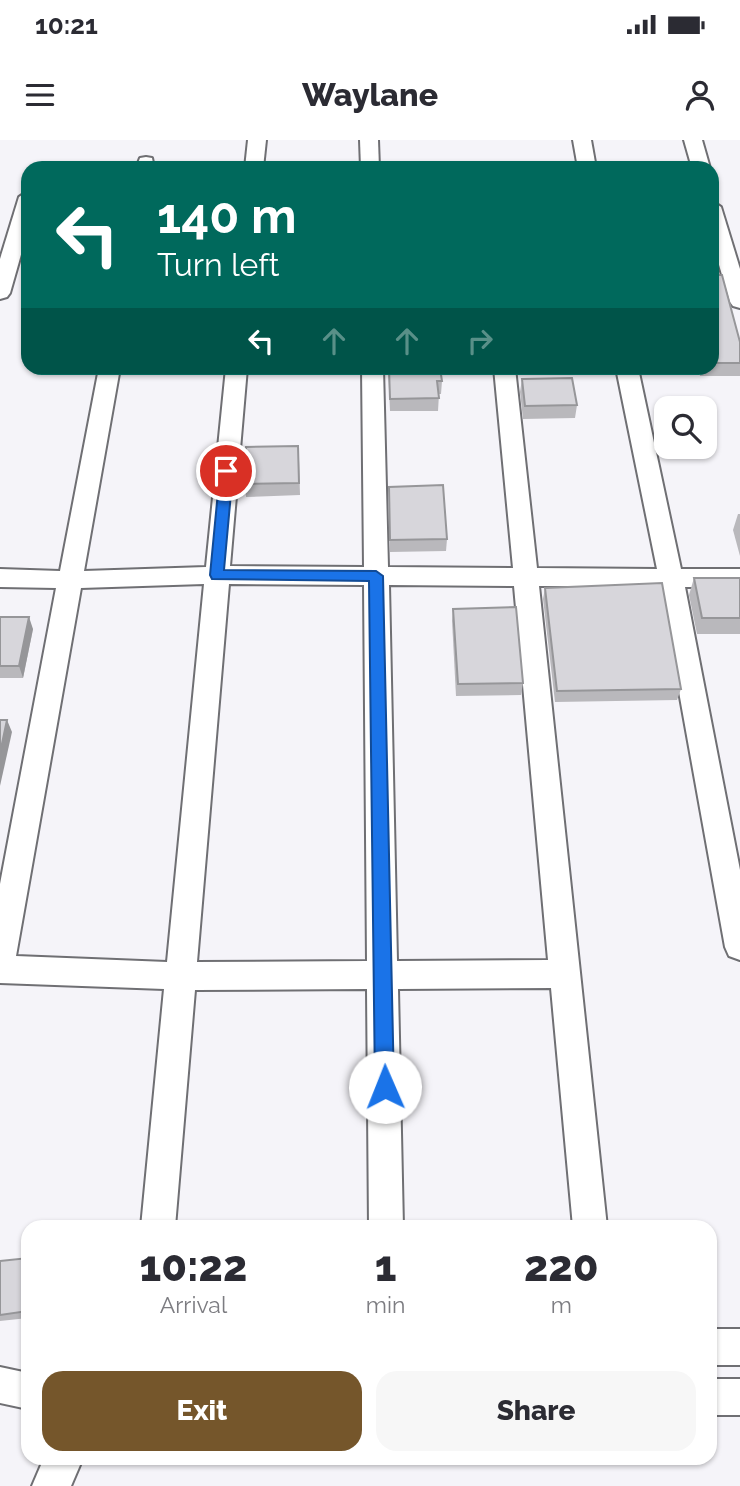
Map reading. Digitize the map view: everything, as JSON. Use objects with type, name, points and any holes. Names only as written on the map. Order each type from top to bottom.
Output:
[{"type":"street","points":[[255,161],[257,140]]},
{"type":"street","points":[[369,140],[370,161]]},
{"type":"street","points":[[582,140],[586,161]]},
{"type":"street","points":[[693,140],[699,161]]},
{"type":"street","points":[[0,293],[21,225]]},
{"type":"street","points":[[719,232],[740,302]]},
{"type":"street","points":[[0,963],[108,375]]},
{"type":"street","points":[[159,1220],[235,375]]},
{"type":"street","points":[[373,375],[386,1220]]},
{"type":"street","points":[[506,375],[589,1220]]},
{"type":"street","points":[[628,375],[671,578],[740,947]]},
{"type":"street","points":[[0,578],[68,580],[217,575],[740,579]]},
{"type":"street","points":[[0,969],[182,976],[567,974]]},
{"type":"street","points":[[717,1347],[740,1347]]},
{"type":"street","points":[[0,1385],[21,1390]]},
{"type":"street","points":[[717,1397],[740,1397]]},
{"type":"street","points":[[51,1486],[61,1465]]},
{"type":"building","points":[[719,275],[722,275],[740,342],[740,363],[719,363]]},
{"type":"building","points":[[389,375],[441,375],[442,381],[437,381],[439,398],[390,399]]},
{"type":"building","points":[[572,378],[577,405],[525,406],[522,379]]},
{"type":"building","points":[[298,446],[299,483],[245,484],[246,447]]},
{"type":"building","points":[[443,485],[447,539],[390,540],[389,487]]},
{"type":"building","points":[[694,578],[740,578],[740,618],[702,618]]},
{"type":"building","points":[[662,583],[681,689],[557,691],[545,588]]},
{"type":"building","points":[[516,607],[523,683],[458,684],[453,609]]},
{"type":"building","points":[[0,617],[29,617],[19,666],[0,666]]},
{"type":"building","points":[[0,720],[7,720],[0,753]]},
{"type":"building","points":[[21,1259],[21,1312],[0,1315],[0,1261]]},
{"type":"route","points":[[226,471],[217,575],[376,576],[385,1087]]}]
